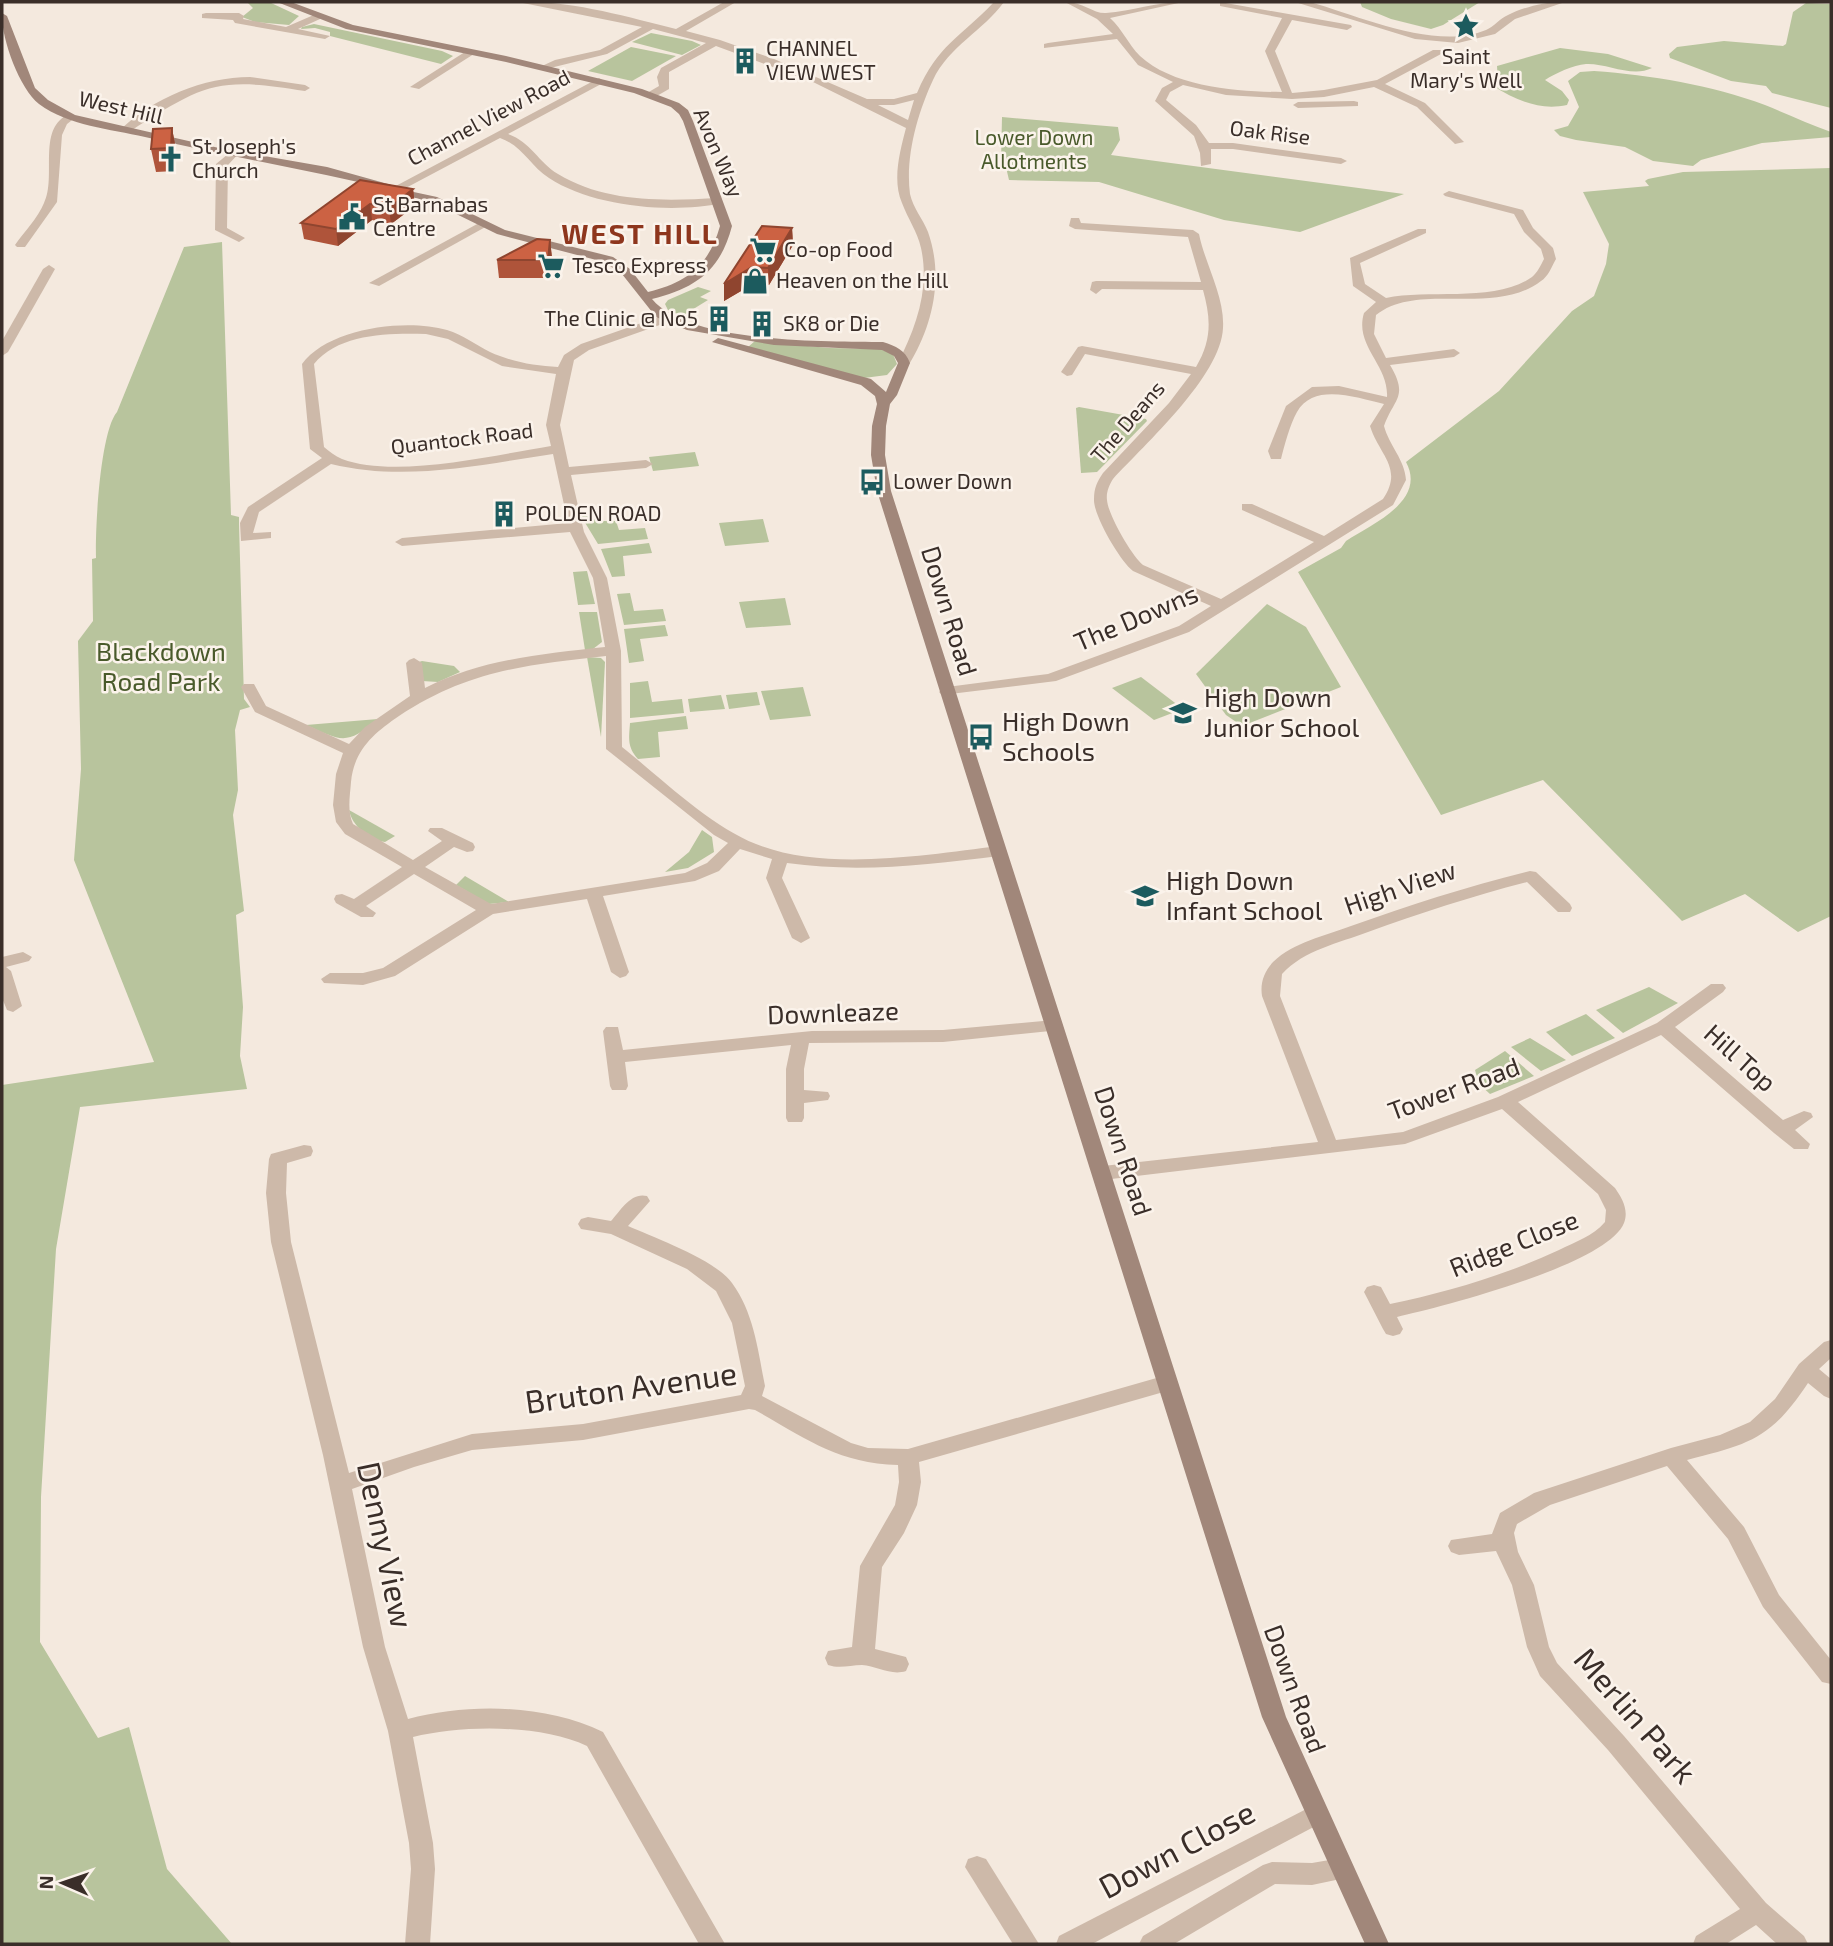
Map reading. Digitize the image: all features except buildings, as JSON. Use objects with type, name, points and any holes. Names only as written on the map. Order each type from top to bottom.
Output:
[{"type":"street","name":"Avon Way","points":[[282,2],[316,17],[371,32],[547,68],[651,95],[675,105],[684,112],[719,201],[726,223],[725,231],[698,278],[686,286],[644,297]]},
{"type":"street","points":[[523,2],[602,13],[716,42],[827,83],[911,127]]},
{"type":"street","points":[[678,32],[731,2]]},
{"type":"street","points":[[866,382],[887,377],[903,365],[921,331],[929,279],[923,233],[906,200],[904,190],[911,127],[941,57],[999,2]]},
{"type":"street","points":[[1070,2],[1102,17],[1142,63],[1182,81],[1240,93],[1288,95],[1339,91],[1374,83],[1437,52],[1428,49]]},
{"type":"street","points":[[1300,2],[1419,37],[1458,40],[1491,32],[1511,17],[1560,2]]},
{"type":"street","points":[[1102,17],[1170,3]]},
{"type":"street","points":[[1223,4],[1347,27]]},
{"type":"street","points":[[214,15],[238,17],[239,21],[261,27],[325,36]]},
{"type":"street","name":"West Hill","points":[[2,16],[30,89],[44,102],[71,117],[233,153],[327,170],[437,202],[509,235],[613,261],[627,273],[651,308],[695,334],[866,382]]},
{"type":"street","points":[[290,29],[316,17]]},
{"type":"street","points":[[1288,17],[1282,40],[1270,51],[1288,95]]},
{"type":"street","points":[[547,68],[559,62],[604,52],[653,25]]},
{"type":"street","points":[[1054,44],[1121,36]]},
{"type":"street","points":[[651,95],[666,87],[662,77],[665,70],[716,42]]},
{"type":"street","points":[[415,87],[472,52]]},
{"type":"street","points":[[251,80],[263,72]]},
{"type":"street","points":[[419,74],[431,77]]},
{"type":"street","points":[[125,130],[200,87],[251,80],[305,88]]},
{"type":"street","name":"Channel View Road","points":[[403,191],[499,134],[599,81]]},
{"type":"street","points":[[1182,81],[1166,90],[1160,101],[1195,129],[1206,146],[1205,163]]},
{"type":"street","points":[[1374,83],[1421,105],[1451,139]]},
{"type":"street","points":[[1240,93],[1255,102],[1284,105],[1339,109],[1354,104]]},
{"type":"street","points":[[867,102],[897,102],[923,95]]},
{"type":"street","points":[[46,237],[23,241],[51,204],[57,135],[62,122],[71,117]]},
{"type":"street","points":[[499,134],[523,143],[550,174],[588,191],[644,202],[719,201]]},
{"type":"street","name":"Oak Rise","points":[[1206,146],[1233,146],[1334,158]]},
{"type":"street","points":[[233,153],[222,164],[221,230],[239,239]]},
{"type":"street","points":[[1271,452],[1283,436],[1292,407],[1317,390],[1324,388],[1392,402],[1393,383],[1371,342],[1367,323],[1374,308],[1385,303],[1491,294],[1524,285],[1543,274],[1550,259],[1547,247],[1533,235],[1517,211],[1453,197]]},
{"type":"street","points":[[375,283],[483,225]]},
{"type":"street","name":"The Deans","points":[[1075,226],[1195,230],[1217,331],[1211,350],[1161,421],[1108,476],[1102,485],[1100,499],[1108,523],[1130,562],[1224,606]]},
{"type":"street","points":[[1339,254],[1356,258],[1420,234]]},
{"type":"street","points":[[1518,236],[1533,235]]},
{"type":"street","points":[[1356,258],[1353,264],[1359,286],[1385,303]]},
{"type":"street","points":[[2,352],[49,269]]},
{"type":"street","points":[[1096,285],[1206,286]]},
{"type":"street","points":[[669,319],[581,349],[568,358],[553,422],[556,449],[576,527],[600,578],[614,651],[614,749],[671,795],[737,842],[782,855],[821,862],[894,864],[999,851]]},
{"type":"street","name":"West Hill","points":[[669,319],[742,336],[795,343],[884,346],[912,340],[921,331]]},
{"type":"street","points":[[266,535],[246,538],[247,523],[253,510],[330,459],[317,449],[308,364],[313,355],[334,343],[403,331],[433,331],[519,368],[563,371]]},
{"type":"street","points":[[729,345],[742,336]]},
{"type":"street","points":[[884,346],[900,353],[903,365]]},
{"type":"street","name":"The Deans","points":[[1067,372],[1085,346],[1198,371]]},
{"type":"street","points":[[1383,362],[1449,356]]},
{"type":"street","name":"Down Road","points":[[903,365],[891,395],[884,404],[877,442],[882,481],[1274,1717],[1377,1944]]},
{"type":"street","points":[[866,382],[881,394],[884,404]]},
{"type":"street","name":"The Downs","points":[[947,692],[1051,678],[1170,635],[1224,606],[1385,505],[1398,488],[1400,476],[1398,466],[1382,442],[1377,426],[1392,402]]},
{"type":"street","name":"Quantock Road","points":[[330,459],[348,467],[401,469],[556,449]]},
{"type":"street","points":[[562,472],[646,464]]},
{"type":"street","points":[[1247,507],[1327,542]]},
{"type":"street","points":[[402,543],[576,527]]},
{"type":"street","points":[[488,910],[351,831],[344,824],[343,780],[350,750],[367,733],[418,696],[454,678],[491,666],[614,651]]},
{"type":"street","points":[[414,663],[418,696]]},
{"type":"street","points":[[249,687],[260,709],[350,750]]},
{"type":"street","points":[[354,906],[414,867],[461,844],[436,831]]},
{"type":"street","points":[[330,979],[363,979],[389,972],[488,910],[699,874],[722,860],[737,842]]},
{"type":"street","points":[[782,855],[775,878],[801,938]]},
{"type":"street","points":[[1517,863],[1564,908]]},
{"type":"street","name":"High View","points":[[1331,1147],[1274,1006],[1270,991],[1272,975],[1287,959],[1314,946],[1461,894],[1530,876]]},
{"type":"street","points":[[594,893],[620,972]]},
{"type":"street","points":[[2,962],[23,957]]},
{"type":"street","points":[[2,971],[13,1006]]},
{"type":"street","name":"Tower Road","points":[[1103,1173],[1405,1138],[1505,1101],[1663,1027],[1717,988]]},
{"type":"street","name":"Downleaze","points":[[615,1057],[801,1038],[955,1035],[1054,1026]]},
{"type":"street","name":"Hill Top","points":[[1663,1027],[1704,1058],[1752,1105],[1801,1144]]},
{"type":"street","points":[[612,1031],[620,1086]]},
{"type":"street","points":[[794,1118],[795,1069],[801,1038]]},
{"type":"street","points":[[794,1097],[821,1096]]},
{"type":"street","name":"Ridge Close","points":[[1374,1292],[1389,1321],[1507,1281],[1600,1238],[1612,1226],[1615,1208],[1607,1191],[1505,1101]]},
{"type":"street","name":"Hill Top","points":[[1781,1129],[1804,1117]]},
{"type":"street","name":"Denny View","points":[[304,1151],[273,1159],[281,1242],[340,1486],[374,1647],[400,1731],[423,1856],[417,1944]]},
{"type":"street","points":[[615,1228],[640,1201]]},
{"type":"street","points":[[588,1224],[615,1228],[694,1264],[724,1286],[742,1323],[755,1386],[749,1401]]},
{"type":"street","points":[[1459,1546],[1503,1541],[1508,1519],[1542,1499],[1671,1456],[1725,1442],[1757,1428],[1782,1405],[1806,1369],[1831,1347]]},
{"type":"street","points":[[1806,1369],[1831,1391]]},
{"type":"street","name":"Bruton Avenue","points":[[340,1486],[409,1460],[472,1443],[583,1432],[749,1401],[760,1403],[845,1450],[868,1456],[908,1457],[1167,1383]]},
{"type":"street","points":[[1671,1456],[1736,1533],[1771,1601],[1822,1650],[1830,1675]]},
{"type":"street","points":[[863,1656],[871,1566],[896,1527],[906,1505],[910,1482],[908,1457]]},
{"type":"street","name":"Merlin Park","points":[[1503,1541],[1518,1573],[1538,1647],[1548,1669],[1616,1743],[1758,1911],[1795,1944]]},
{"type":"street","points":[[836,1658],[863,1656],[898,1664]]},
{"type":"street","points":[[400,1731],[438,1722],[467,1720],[527,1723],[601,1732],[712,1944]]},
{"type":"street","name":"Down Close","points":[[1068,1944],[1316,1814]]},
{"type":"street","points":[[977,1867],[1027,1944]]},
{"type":"street","points":[[1152,1944],[1272,1873],[1311,1874],[1341,1869]]},
{"type":"street","points":[[1704,1944],[1758,1911]]},
{"type":"green space","points":[[247,2],[269,2],[299,16],[289,25],[255,22],[242,17],[253,8]]},
{"type":"green space","points":[[1360,2],[1480,2],[1443,25],[1431,29],[1391,19],[1362,7]]},
{"type":"green space","points":[[1806,3],[1831,4],[1831,108],[1772,93],[1766,86],[1731,81],[1670,58],[1669,54],[1677,47],[1724,41],[1783,46],[1786,44],[1793,12]]},
{"type":"green space","points":[[314,24],[442,51],[453,56],[441,64],[330,36],[330,32],[315,28],[301,29]]},
{"type":"green space","points":[[651,33],[701,45],[682,55],[632,42]]},
{"type":"green space","points":[[631,47],[676,56],[632,81],[588,71]]},
{"type":"green space","points":[[1560,48],[1608,54],[1652,68],[1628,71],[1586,64],[1545,80],[1562,91],[1569,100],[1567,105],[1547,107],[1528,103],[1493,86],[1498,81],[1497,66]]},
{"type":"green space","points":[[1580,72],[1659,78],[1724,92],[1765,105],[1831,132],[1831,137],[1762,143],[1701,160],[1693,166],[1653,161],[1625,147],[1560,136],[1554,130],[1568,126],[1579,107],[1568,81]]},
{"type":"green space","name":"Lower Down Allotments","points":[[1002,117],[1118,127],[1120,140],[1111,155],[1404,194],[1300,232],[1224,220],[1099,182],[1009,180],[1005,163],[1001,162]]},
{"type":"green space","points":[[1831,168],[1831,916],[1798,932],[1745,894],[1682,921],[1543,780],[1441,815],[1298,572],[1341,548],[1346,541],[1394,510],[1409,488],[1411,476],[1406,462],[1499,391],[1572,311],[1594,296],[1606,264],[1609,244],[1583,192],[1649,186],[1645,181],[1648,179],[1683,172]]},
{"type":"green space","name":"Blackdown Road Park","points":[[222,242],[231,515],[239,517],[244,699],[250,707],[240,710],[235,730],[238,790],[233,815],[244,911],[236,915],[243,1007],[240,1056],[247,1089],[80,1107],[56,1249],[41,1497],[40,1642],[98,1738],[129,1727],[167,1869],[232,1944],[2,1944],[2,1085],[154,1062],[74,860],[81,769],[78,641],[93,621],[92,559],[96,558],[100,482],[111,423],[184,247]]},
{"type":"green space","points":[[698,287],[711,291],[700,297],[708,300],[682,316],[668,310],[665,304],[668,300]]},
{"type":"green space","points":[[755,341],[829,348],[880,349],[893,354],[897,364],[887,375],[864,378],[748,347]]},
{"type":"green space","points":[[1076,408],[1147,421],[1097,472],[1081,473]]},
{"type":"green space","points":[[695,452],[699,466],[653,471],[649,457]]},
{"type":"green space","points":[[598,515],[601,521],[616,521],[619,530],[645,528],[648,539],[598,544],[581,516]]},
{"type":"green space","points":[[763,519],[769,542],[725,546],[719,523]]},
{"type":"green space","points":[[649,543],[652,553],[623,556],[625,576],[612,577],[601,549]]},
{"type":"green space","points":[[587,571],[595,604],[578,605],[573,572]]},
{"type":"green space","points":[[630,593],[634,611],[663,609],[666,621],[624,625],[617,594]]},
{"type":"green space","points":[[785,598],[791,625],[746,628],[739,602]]},
{"type":"green space","points":[[1267,604],[1306,627],[1341,687],[1242,726],[1226,715],[1196,674]]},
{"type":"green space","points":[[579,612],[597,612],[602,642],[593,649],[585,650]]},
{"type":"green space","points":[[665,625],[668,636],[640,639],[644,661],[629,663],[624,629]]},
{"type":"green space","points":[[587,657],[601,658],[605,662],[601,737]]},
{"type":"green space","points":[[422,661],[454,666],[460,672],[438,682],[422,681],[416,663]]},
{"type":"green space","points":[[1141,677],[1183,709],[1154,720],[1112,688]]},
{"type":"green space","points":[[648,681],[652,702],[682,699],[684,713],[630,718],[630,683]]},
{"type":"green space","points":[[803,687],[811,716],[770,720],[761,691]]},
{"type":"green space","points":[[757,692],[760,705],[729,709],[726,695]]},
{"type":"green space","points":[[721,695],[725,709],[690,712],[688,699]]},
{"type":"green space","points":[[686,716],[688,729],[658,732],[660,757],[638,759],[634,755],[629,738],[630,723]]},
{"type":"green space","points":[[378,719],[358,734],[344,738],[328,735],[306,725]]},
{"type":"green space","points":[[349,810],[395,836],[385,842],[367,835],[357,827]]},
{"type":"green space","points":[[702,830],[712,837],[714,852],[688,868],[665,872],[689,852]]},
{"type":"green space","points":[[465,876],[509,902],[489,904],[456,885]]},
{"type":"green space","points":[[1649,987],[1678,1003],[1623,1033],[1596,1010]]},
{"type":"green space","points":[[1586,1014],[1615,1038],[1572,1056],[1546,1032]]},
{"type":"green space","points":[[1530,1038],[1566,1060],[1541,1071],[1511,1047]]},
{"type":"green space","points":[[1505,1051],[1534,1076],[1490,1094],[1479,1084],[1475,1070]]},
{"type":"place","name":"Saint Mary's Well","points":[[1466,26]]},
{"type":"place","name":"CHANNEL VIEW WEST","points":[[745,61]]},
{"type":"place","name":"St Joseph's Church","points":[[171,159]]},
{"type":"place","name":"St Barnabas Centre","points":[[352,217]]},
{"type":"place","name":"Co-op Food","points":[[763,250]]},
{"type":"place","name":"Tesco Express","points":[[551,266]]},
{"type":"place","name":"Heaven on the Hill","points":[[755,281]]},
{"type":"place","name":"The Clinic @ No5","points":[[719,319]]},
{"type":"place","name":"SK8 or Die","points":[[762,324]]},
{"type":"place","name":"Lower Down","points":[[872,482]]},
{"type":"place","name":"POLDEN ROAD","points":[[504,514]]},
{"type":"place","name":"High Down Junior School","points":[[1183,713]]},
{"type":"place","name":"High Down Schools","points":[[981,737]]},
{"type":"place","name":"High Down Infant School","points":[[1145,896]]},
{"type":"district","name":"WEST HILL","points":[[640,234]]}]
